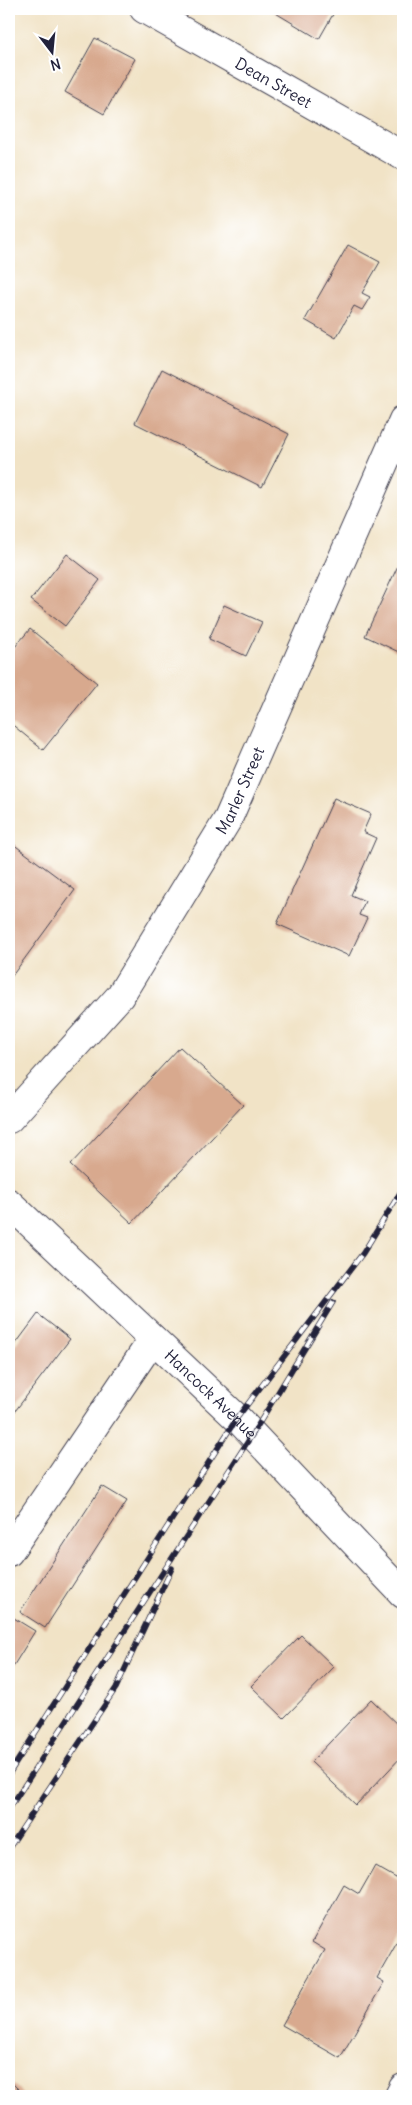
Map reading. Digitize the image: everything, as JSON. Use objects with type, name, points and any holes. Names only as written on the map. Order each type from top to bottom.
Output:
[{"type":"street","name":"Dean Street","points":[[144,9],[403,156]]},
{"type":"street","name":"Marler Street","points":[[9,1119],[120,996],[228,819],[403,420]]},
{"type":"street","name":"Hancock Avenue","points":[[9,1203],[237,1418],[403,1594]]},
{"type":"street","points":[[9,1552],[153,1339]]},
{"type":"street","points":[[399,2096],[403,2088]]},
{"type":"building","points":[[269,9],[336,9],[319,39]]},
{"type":"building","points":[[95,38],[135,59],[104,114],[65,92]]},
{"type":"building","points":[[348,245],[380,262],[362,293],[370,297],[362,310],[354,306],[336,338],[305,320]]},
{"type":"building","points":[[162,369],[289,434],[262,487],[135,423]]},
{"type":"building","points":[[67,554],[100,580],[65,626],[31,600]]},
{"type":"building","points":[[403,555],[403,654],[365,636]]},
{"type":"building","points":[[224,605],[262,622],[246,656],[209,639]]},
{"type":"building","points":[[30,629],[97,683],[43,750],[9,722],[9,654]]},
{"type":"building","points":[[334,798],[371,814],[363,832],[376,838],[351,895],[365,901],[359,915],[367,918],[349,956],[277,924]]},
{"type":"building","points":[[9,841],[75,890],[9,980]]},
{"type":"building","points":[[180,1047],[243,1105],[132,1223],[70,1165]]},
{"type":"building","points":[[38,1314],[70,1339],[9,1419],[9,1353]]},
{"type":"building","points":[[102,1486],[127,1501],[45,1628],[20,1612]]},
{"type":"building","points":[[9,1615],[35,1631],[9,1673]]},
{"type":"building","points":[[301,1635],[334,1667],[284,1718],[251,1686]]},
{"type":"building","points":[[371,1699],[403,1730],[403,1755],[356,1805],[311,1762]]},
{"type":"building","points":[[375,1866],[403,1882],[403,1932],[377,1978],[384,1982],[340,2058],[282,2025],[325,1950],[312,1942],[344,1885],[359,1894]]},
{"type":"building","points":[[9,2080],[25,2096],[9,2096]]},
{"type":"railway","points":[[9,1774],[237,1418],[363,1253],[403,1188]]},
{"type":"railway","points":[[9,1809],[252,1435],[333,1302]]},
{"type":"railway","points":[[9,1848],[116,1688],[172,1568]]}]
